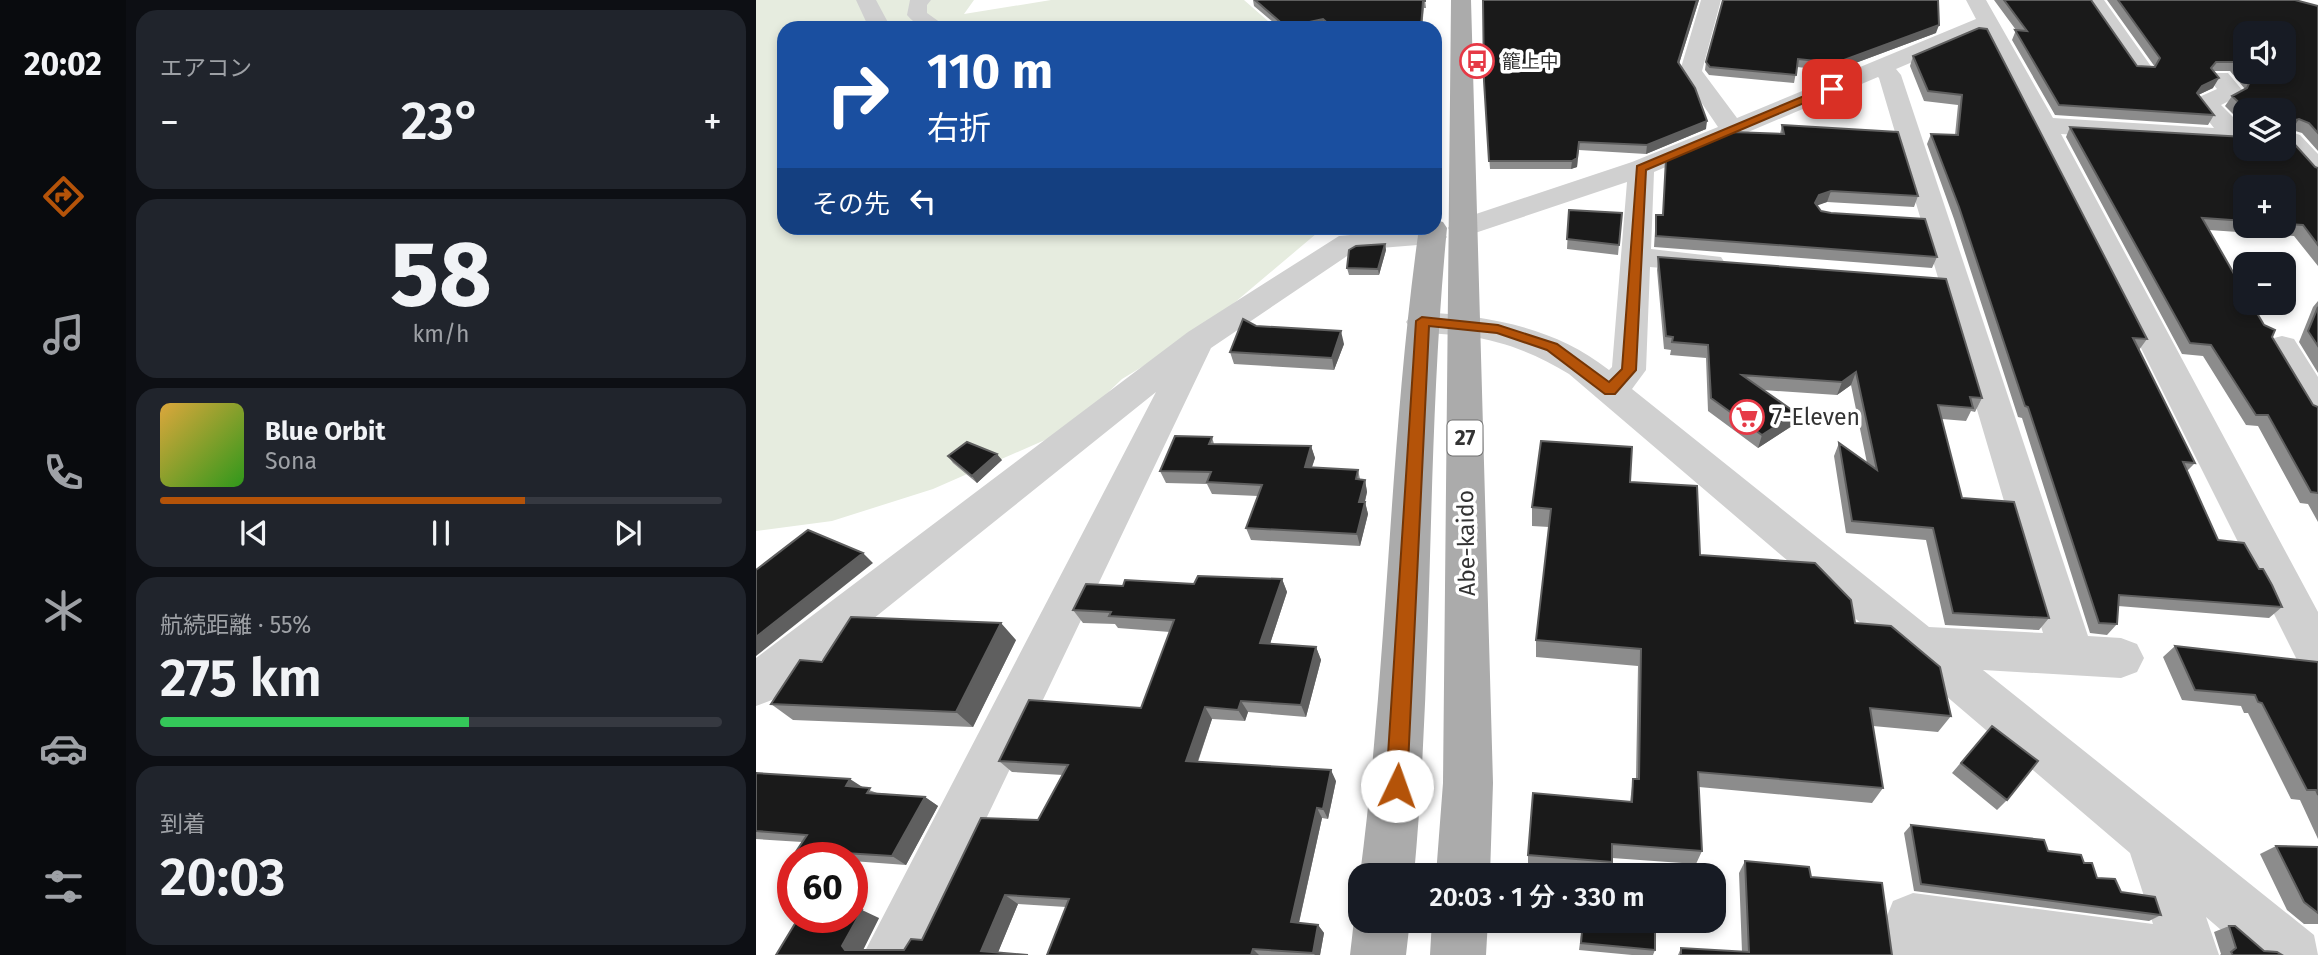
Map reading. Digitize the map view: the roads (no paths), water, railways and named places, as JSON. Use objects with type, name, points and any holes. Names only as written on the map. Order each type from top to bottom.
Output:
[{"type":"main road","points":[[1441,21],[1442,0]]},
{"type":"main road","name":"Abe-kaido","points":[[1461,0],[1442,231],[1443,323],[1468,783],[1464,863]]},
{"type":"main road","name":"Abe-kaido","points":[[1388,863],[1443,323]]},
{"type":"main road","points":[[1378,955],[1381,933]]},
{"type":"main road","points":[[1458,955],[1459,933]]},
{"type":"street","points":[[866,0],[876,21]]},
{"type":"street","points":[[921,0],[917,4],[917,15],[926,21]]},
{"type":"street","points":[[1711,0],[1690,71],[1733,130]]},
{"type":"street","points":[[2094,0],[2142,69]]},
{"type":"street","points":[[1442,231],[1641,169],[1881,68],[1982,11],[2301,594],[2318,656]]},
{"type":"street","points":[[1881,68],[1890,75],[1924,219],[1943,281],[2072,656]]},
{"type":"street","points":[[2220,78],[2231,91],[2206,103],[2233,129]]},
{"type":"street","points":[[2044,125],[2233,137]]},
{"type":"street","points":[[2296,140],[2318,141]]},
{"type":"street","points":[[2296,149],[2318,170]]},
{"type":"street","points":[[1610,390],[1629,370],[1641,169]]},
{"type":"street","points":[[756,685],[1200,340],[1349,242],[1408,235]]},
{"type":"street","points":[[1636,257],[1733,265]]},
{"type":"street","points":[[1443,323],[1498,329],[1552,347],[1610,390],[2294,955]]},
{"type":"street","points":[[891,955],[1200,340]]},
{"type":"street","points":[[2282,347],[2318,406]]},
{"type":"street","points":[[1921,646],[2121,658]]},
{"type":"street","points":[[2151,837],[2191,955]]},
{"type":"street","points":[[1919,955],[1913,921],[2170,955]]},
{"type":"place","name":"籠上中","points":[[1477,61]]},
{"type":"place","name":"7-Eleven","points":[[1747,417]]}]
